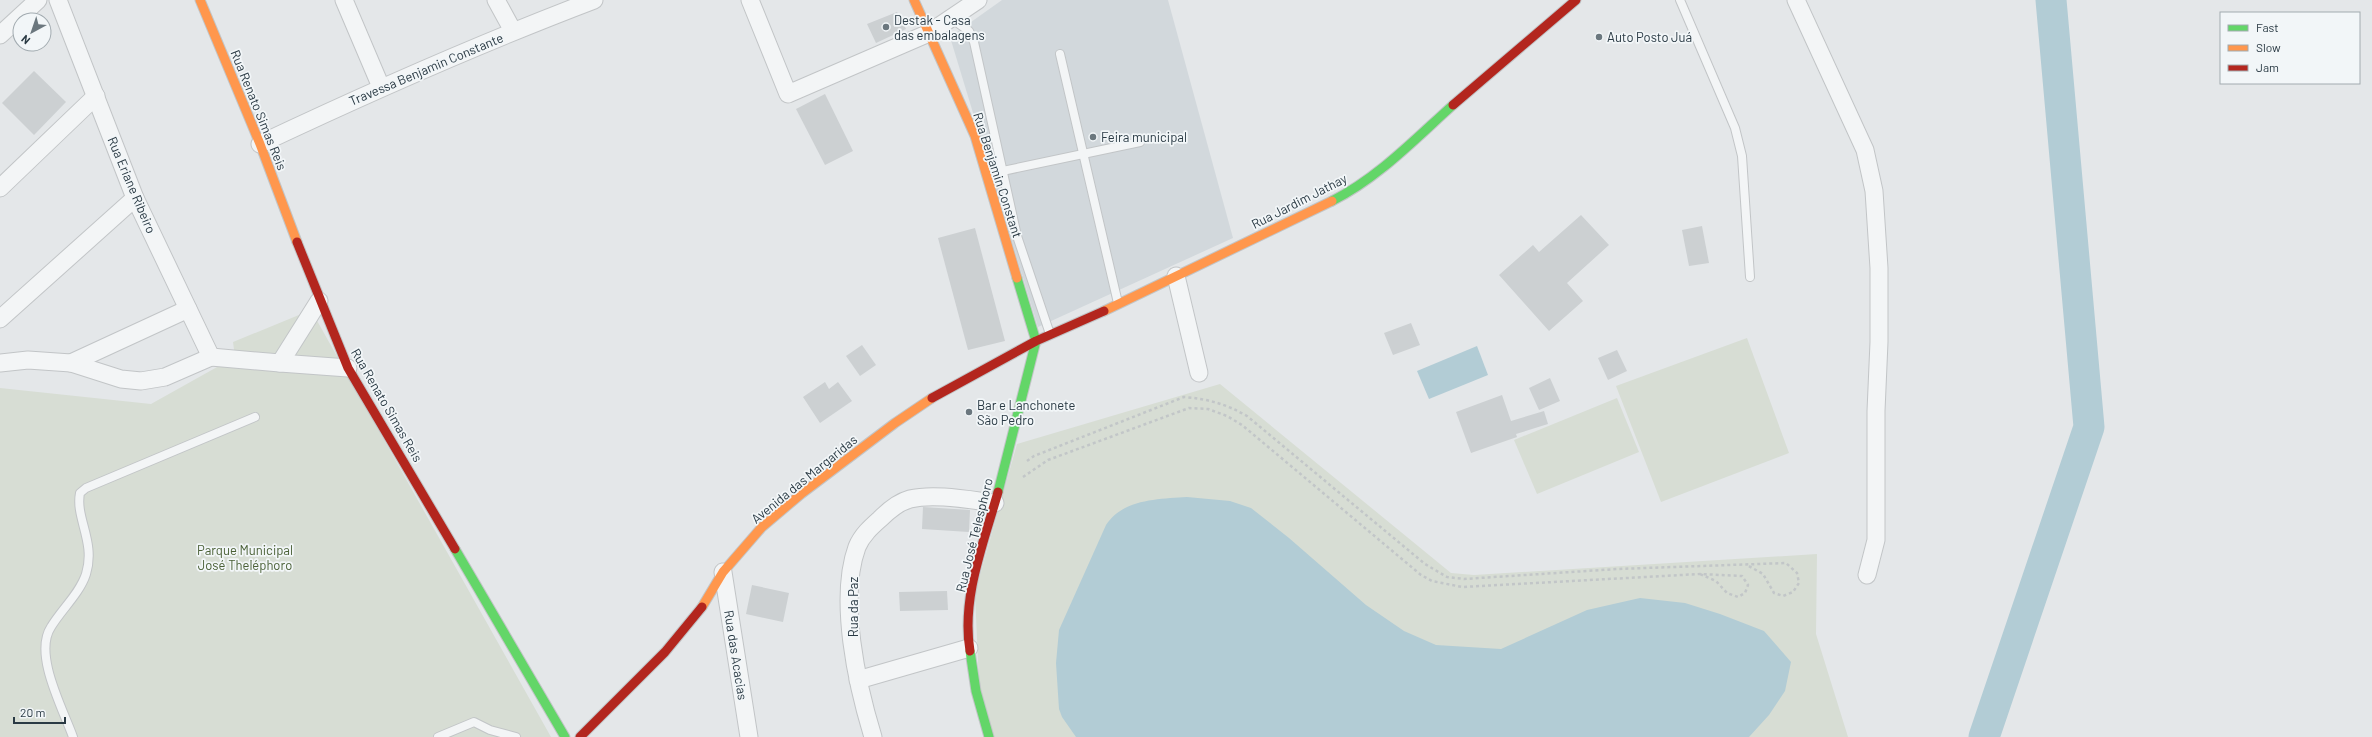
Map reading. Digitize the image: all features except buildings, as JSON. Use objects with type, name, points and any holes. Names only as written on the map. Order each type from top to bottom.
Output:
[{"type":"street","points":[[0,35],[38,0]]},
{"type":"street","name":"Rua Renato Simas Reis","points":[[200,0],[260,144],[319,301],[348,368],[566,737]]},
{"type":"street","points":[[344,0],[381,87]]},
{"type":"street","points":[[496,0],[513,31]]},
{"type":"street","name":"Travessa Benjamin Constante","points":[[260,144],[381,87],[513,31],[594,0]]},
{"type":"street","points":[[750,0],[788,94],[929,33],[952,19],[978,0]]},
{"type":"street","name":"Rua Benjamin Constant","points":[[914,0],[975,136],[1036,341]]},
{"type":"street","name":"Rua Jardim Jathay","points":[[1036,341],[1119,304],[1350,192],[1382,169],[1492,70],[1576,0]]},
{"type":"street","points":[[1796,0],[1865,150],[1874,191],[1879,283],[1880,342],[1876,411],[1876,540],[1867,575]]},
{"type":"street","name":"Rua Eriane Ribeiro","points":[[64,3],[96,96],[135,198],[211,357]]},
{"type":"street","points":[[0,188],[96,96]]},
{"type":"street","points":[[0,320],[135,198]]},
{"type":"street","points":[[1176,276],[1198,373]]},
{"type":"street","points":[[280,363],[319,301]]},
{"type":"street","points":[[71,363],[188,309]]},
{"type":"street","name":"Rua José Telesphoro","points":[[989,737],[976,691],[969,648],[968,617],[972,587],[1025,391],[1036,341]]},
{"type":"street","name":"Avenida das Margaridas","points":[[580,737],[665,652],[703,606],[723,572],[762,527],[801,494],[895,423],[943,391],[1036,341]]},
{"type":"street","points":[[0,363],[28,360],[71,363],[121,379],[141,381],[164,377],[211,357],[348,368]]},
{"type":"street","name":"Rua da Paz","points":[[874,737],[858,680],[850,627],[850,585],[855,555],[862,537],[884,515],[900,503],[910,499],[924,497],[968,499],[994,504]]},
{"type":"street","name":"Rua das Acacias","points":[[723,572],[749,737]]},
{"type":"street","points":[[858,680],[969,648]]},
{"type":"lane","points":[[1680,0],[1735,128],[1742,156],[1750,277]]},
{"type":"lane","points":[[952,19],[969,31],[974,42],[1017,236],[1050,335]]},
{"type":"lane","points":[[1060,54],[1119,304]]},
{"type":"lane","points":[[986,175],[1140,142]]},
{"type":"lane","points":[[73,737],[47,668],[45,641],[49,629],[86,574],[89,549],[78,502],[80,493],[86,488],[255,417]]},
{"type":"lane","points":[[438,737],[474,722],[490,730],[516,737]]},
{"type":"path","points":[[1023,465],[1034,456],[1184,397],[1207,399],[1229,405],[1247,416],[1424,564],[1447,577],[1464,579],[1617,569],[1786,564],[1797,573],[1799,583],[1793,592],[1783,596],[1774,592],[1763,574],[1747,566]]},
{"type":"path","points":[[1018,481],[1048,460],[1086,445],[1189,408],[1208,409],[1227,416],[1242,425],[1421,575],[1432,581],[1462,587],[1700,574],[1742,576],[1748,585],[1745,593],[1738,598],[1727,593],[1716,581],[1700,574]]},
{"type":"shaded area","name":"Feira municipal","points":[[1002,0],[1168,0],[1233,238],[1038,327],[950,37]]},
{"type":"green space","name":"Parque Municipal José Theléphoro","points":[[311,310],[551,737],[0,737],[0,388],[151,404],[235,357],[233,342]]},
{"type":"green space","points":[[1747,338],[1789,453],[1661,502],[1616,386]]},
{"type":"green space","points":[[1220,384],[1451,573],[1474,575],[1817,554],[1816,634],[1848,737],[994,737],[979,685],[975,593],[1017,444]]},
{"type":"green space","points":[[1617,398],[1639,452],[1537,494],[1514,440]]},
{"type":"water","points":[[1477,346],[1488,375],[1429,399],[1417,371]]},
{"type":"water","points":[[1187,497],[1230,501],[1251,508],[1289,538],[1366,605],[1404,631],[1436,645],[1501,649],[1587,610],[1640,598],[1685,603],[1720,614],[1764,631],[1791,662],[1785,691],[1769,715],[1749,737],[1076,737],[1062,717],[1059,709],[1056,663],[1059,630],[1106,525],[1113,516],[1131,505],[1153,500]]},
{"type":"waterway","points":[[1984,737],[2089,427],[2051,0]]},
{"type":"traffic: fast","points":[[1332,201],[1349,192],[1396,157],[1453,105]]},
{"type":"traffic: fast","points":[[998,492],[1036,341],[1017,278]]},
{"type":"traffic: fast","points":[[455,549],[565,737]]},
{"type":"traffic: fast","points":[[970,651],[976,691],[989,737]]},
{"type":"traffic: slow","points":[[200,0],[260,144],[297,242]]},
{"type":"traffic: slow","points":[[914,0],[975,136],[1017,278]]},
{"type":"traffic: slow","points":[[1104,311],[1332,201]]},
{"type":"traffic: slow","points":[[702,607],[723,572],[762,527],[801,494],[895,423],[932,398]]},
{"type":"traffic: jam","points":[[1453,105],[1576,0]]},
{"type":"traffic: jam","points":[[297,242],[348,368],[455,549]]},
{"type":"traffic: jam","points":[[932,398],[1036,341],[1104,311]]},
{"type":"traffic: jam","points":[[970,651],[968,631],[971,591],[975,570],[998,492]]},
{"type":"traffic: jam","points":[[580,737],[665,652],[702,607]]},
{"type":"place","name":"Destak - Casa das embalagens","points":[[886,27]]},
{"type":"place","name":"Auto Posto Juá","points":[[1599,37]]},
{"type":"place","name":"Feira municipal","points":[[1093,137]]},
{"type":"place","name":"Bar e Lanchonete São Pedro","points":[[969,412]]}]
